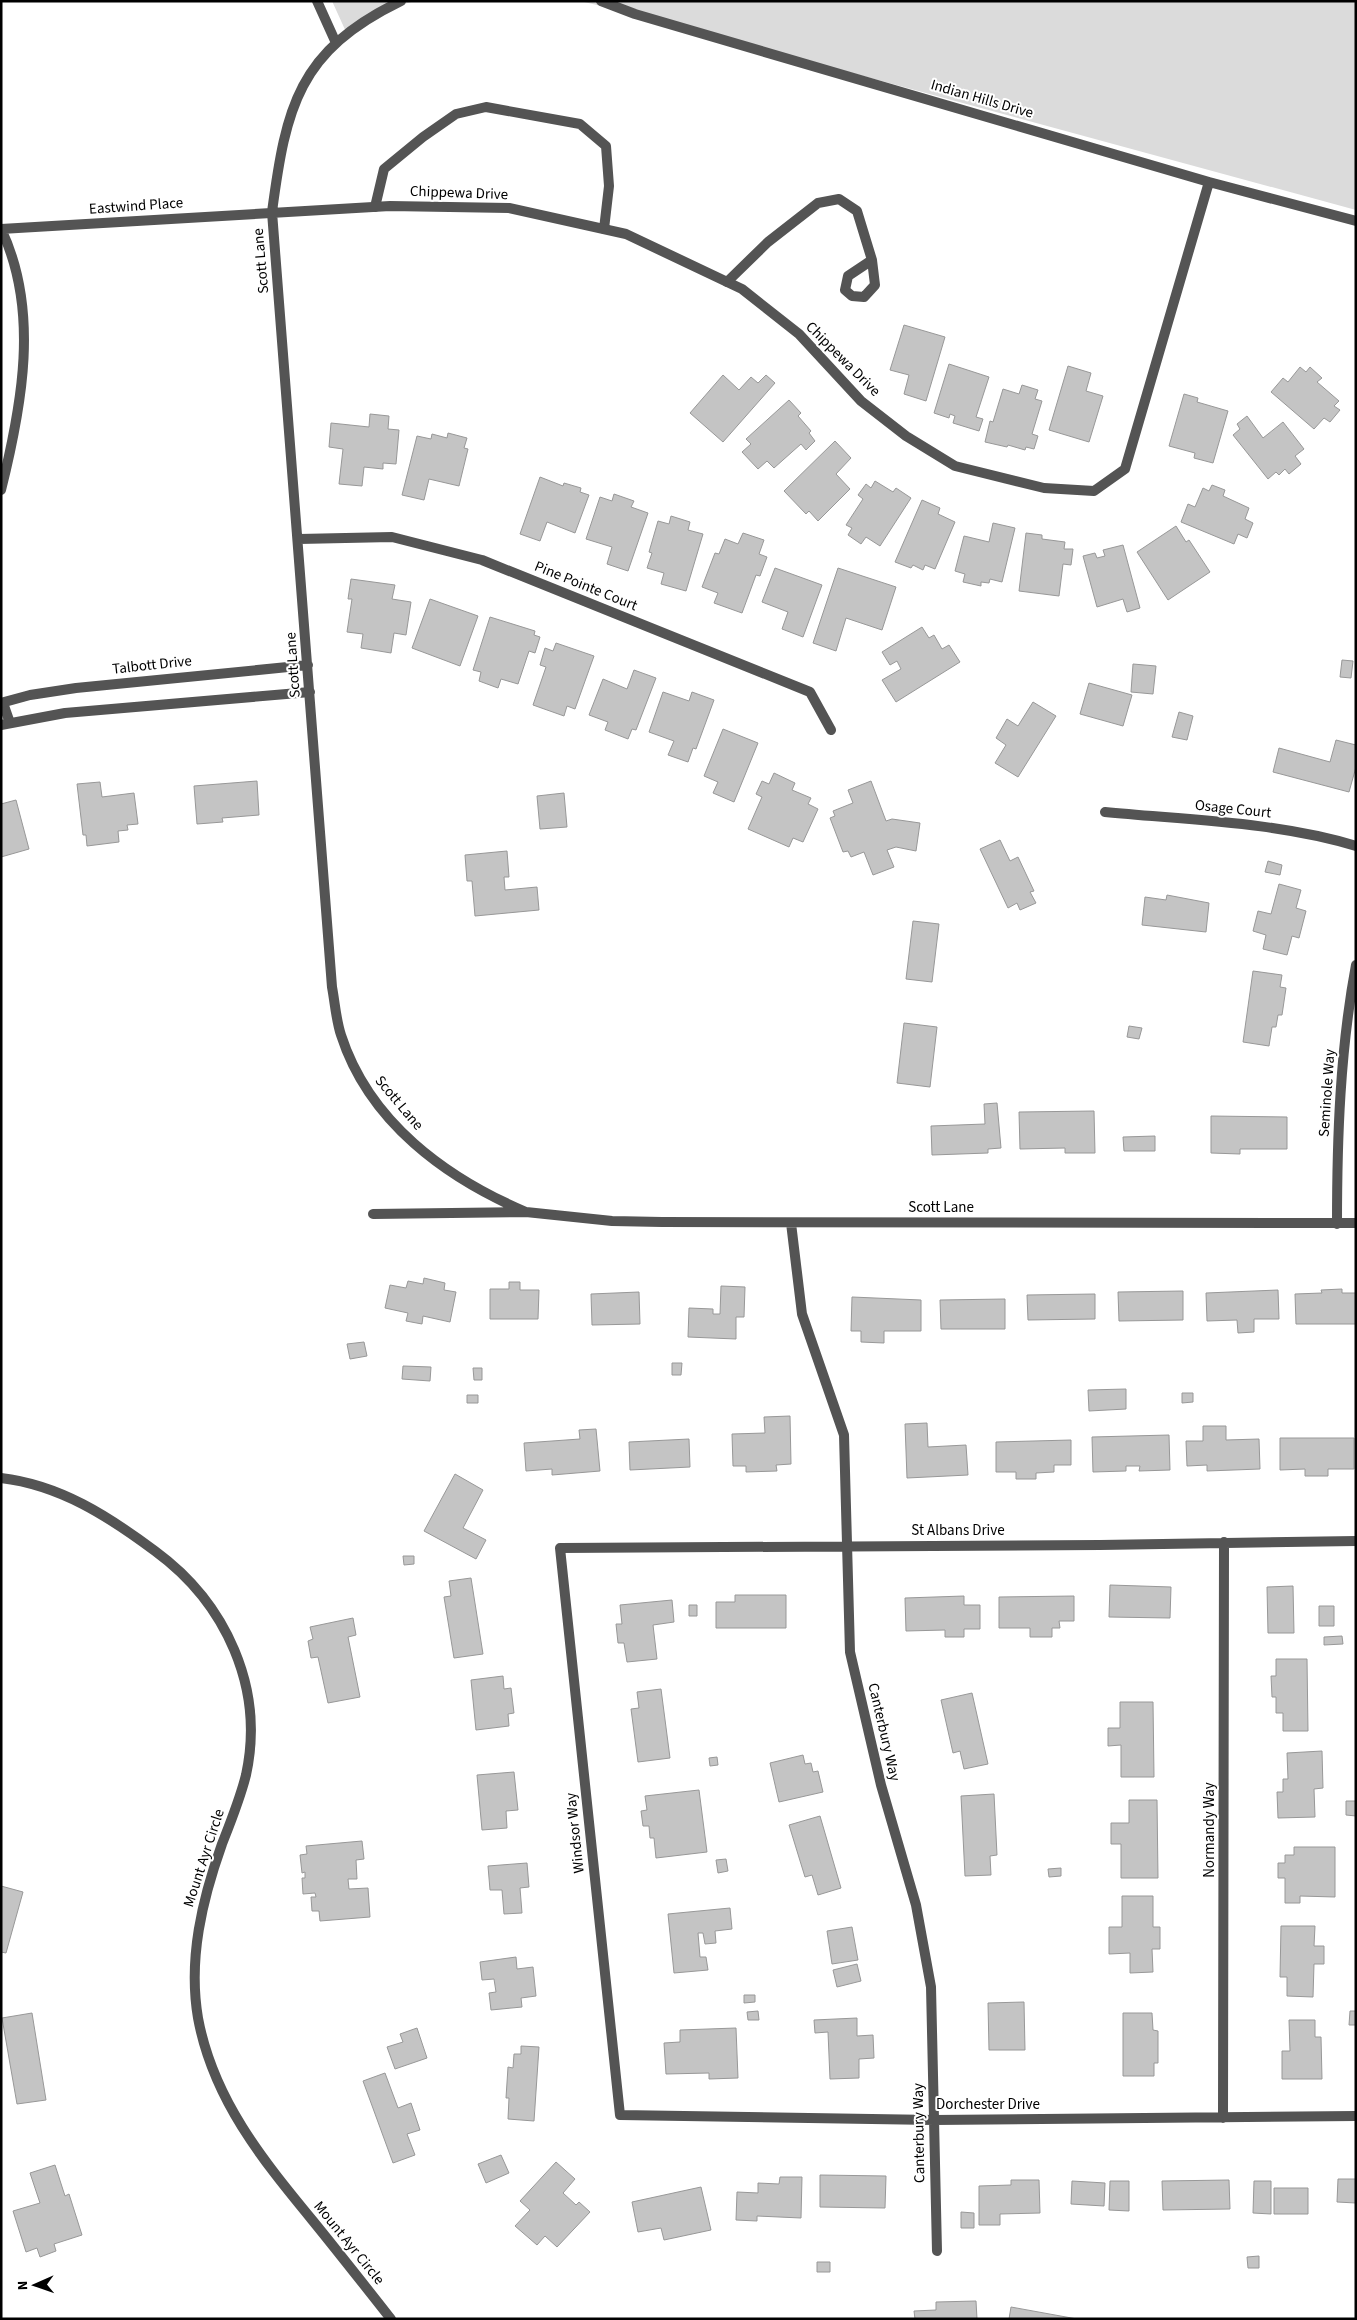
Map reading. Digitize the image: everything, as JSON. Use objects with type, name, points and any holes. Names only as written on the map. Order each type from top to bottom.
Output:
[{"type":"street","points":[[317,1],[336,43],[364,22],[401,1]]},
{"type":"street","name":"Indian Hills Drive","points":[[600,1],[635,14],[1209,182],[1356,221]]},
{"type":"street","name":"Scott Lane","points":[[336,43],[317,64],[294,103],[283,138],[272,212],[299,539],[332,987],[341,1035],[350,1059],[375,1102],[409,1139],[435,1161],[470,1185],[526,1212]]},
{"type":"street","points":[[375,207],[384,169],[423,137],[456,114],[486,107],[580,124],[606,146],[609,186],[604,229]]},
{"type":"street","name":"Chippewa Drive","points":[[272,212],[375,207],[509,208],[626,234],[742,289],[799,334],[861,401],[906,436],[955,466],[1044,488],[1094,491],[1125,469],[1209,182]]},
{"type":"street","points":[[727,282],[768,242],[818,203],[839,199],[857,211],[872,260]]},
{"type":"street","name":"Eastwind Place","points":[[1,229],[272,212]]},
{"type":"street","points":[[1,229],[13,256],[19,277],[24,338],[20,394],[13,445],[1,490]]},
{"type":"street","name":"Pine Pointe Court","points":[[299,539],[392,537],[482,560],[810,692],[831,730]]},
{"type":"street","name":"Talbott Drive","points":[[2,700],[76,688],[308,665]]},
{"type":"street","points":[[2,700],[5,724],[65,713],[310,692]]},
{"type":"street","name":"Osage Court","points":[[1105,812],[1281,829],[1356,846]]},
{"type":"street","name":"Seminole Way","points":[[1337,1224],[1342,1077],[1356,965]]},
{"type":"street","name":"Scott Lane","points":[[373,1214],[526,1212],[612,1221],[791,1223],[1356,1223]]},
{"type":"street","name":"Canterbury Way","points":[[791,1223],[802,1314],[844,1435],[850,1652],[881,1785],[916,1905],[931,1987],[937,2251]]},
{"type":"street","name":"Mount Ayr Circle","points":[[1,1478],[51,1489],[80,1502],[137,1537],[164,1557],[189,1580],[212,1607],[230,1638],[243,1670],[250,1705],[251,1739],[246,1774],[236,1809],[211,1877],[201,1912],[196,1947],[195,1982],[198,2017],[206,2052],[219,2087],[237,2122],[259,2154],[391,2319]]},
{"type":"street","name":"St Albans Drive","points":[[560,1548],[1100,1545],[1356,1540]]},
{"type":"street","name":"Normandy Way","points":[[1223,2118],[1224,1542]]},
{"type":"street","name":"Windsor Way","points":[[560,1548],[620,2115]]},
{"type":"street","name":"Dorchester Drive","points":[[620,2115],[934,2120],[1356,2116]]},
{"type":"shaded area","points":[[332,1],[415,1],[386,9],[347,34]]},
{"type":"shaded area","points":[[580,1],[1356,1],[1356,210],[635,14]]},
{"type":"building","points":[[904,325],[945,337],[926,401],[904,394],[909,375],[890,370]]},
{"type":"building","points":[[949,364],[989,377],[976,417],[983,419],[979,431],[953,423],[955,416],[950,414],[949,418],[934,413]]},
{"type":"building","points":[[1068,366],[1091,373],[1086,391],[1103,396],[1089,442],[1049,430]]},
{"type":"building","points":[[1300,367],[1306,372],[1310,367],[1322,378],[1317,382],[1339,401],[1334,406],[1340,410],[1330,422],[1324,418],[1314,429],[1271,392],[1283,378],[1288,382]]},
{"type":"building","points":[[723,375],[739,390],[751,377],[758,383],[766,375],[775,383],[723,442],[690,413]]},
{"type":"building","points":[[1022,385],[1038,390],[1035,399],[1042,401],[1032,434],[1038,436],[1034,449],[1026,447],[1025,450],[1008,445],[1007,447],[985,442],[990,421],[993,422],[1003,389],[1019,394]]},
{"type":"building","points":[[1184,394],[1198,398],[1197,402],[1228,411],[1213,463],[1194,458],[1195,453],[1169,446]]},
{"type":"building","points":[[789,400],[801,413],[798,416],[811,431],[809,433],[815,441],[806,450],[801,444],[774,468],[767,461],[758,469],[742,452],[751,444],[746,439]]},
{"type":"building","points":[[370,414],[389,416],[388,429],[399,430],[396,464],[383,463],[383,469],[364,467],[362,486],[339,484],[343,449],[329,447],[331,423],[369,427]]},
{"type":"building","points":[[1247,416],[1263,438],[1283,422],[1304,449],[1295,456],[1301,464],[1289,474],[1285,469],[1279,475],[1276,472],[1268,479],[1233,435],[1240,429],[1237,424]]},
{"type":"building","points":[[448,433],[467,438],[464,448],[468,449],[459,486],[429,479],[424,500],[402,495],[417,436],[431,439],[432,434],[447,438]]},
{"type":"building","points":[[835,441],[851,458],[836,474],[850,489],[818,521],[809,511],[806,514],[784,491]]},
{"type":"building","points":[[540,477],[563,486],[564,483],[581,488],[580,492],[589,495],[575,533],[547,522],[540,541],[520,534]]},
{"type":"building","points":[[875,481],[893,492],[896,488],[911,498],[880,546],[866,537],[861,544],[848,535],[852,528],[846,525],[863,499],[858,495],[866,484],[871,488]]},
{"type":"building","points":[[1212,485],[1225,490],[1223,496],[1249,508],[1245,519],[1253,523],[1247,538],[1238,534],[1234,544],[1181,522],[1188,504],[1195,507],[1203,488],[1209,491]]},
{"type":"building","points":[[614,494],[634,501],[631,507],[648,513],[628,571],[607,564],[612,547],[586,539],[600,497],[612,501]]},
{"type":"building","points":[[922,500],[940,508],[938,514],[955,522],[935,569],[925,565],[923,570],[913,565],[911,568],[895,562]]},
{"type":"building","points":[[671,516],[690,522],[688,530],[703,534],[686,591],[661,584],[664,573],[647,568],[652,553],[649,552],[658,521],[669,524]]},
{"type":"building","points":[[993,523],[1015,528],[1002,582],[990,579],[989,583],[981,582],[981,586],[963,582],[965,574],[955,571],[964,536],[989,542]]},
{"type":"building","points":[[1176,526],[1186,542],[1189,540],[1210,572],[1168,600],[1137,552]]},
{"type":"building","points":[[743,533],[764,540],[759,554],[767,557],[760,576],[756,575],[742,613],[714,603],[718,593],[702,587],[715,553],[719,554],[725,539],[738,544]]},
{"type":"building","points":[[1026,533],[1042,535],[1042,539],[1065,542],[1064,549],[1073,549],[1071,565],[1063,564],[1059,596],[1019,591]]},
{"type":"building","points":[[1123,545],[1140,608],[1127,612],[1123,599],[1097,607],[1083,556],[1095,553],[1097,558],[1105,556],[1103,550]]},
{"type":"building","points":[[775,568],[822,585],[803,637],[782,629],[788,612],[762,602]]},
{"type":"building","points":[[838,568],[896,587],[882,630],[846,618],[836,651],[813,643]]},
{"type":"building","points":[[351,579],[395,585],[392,599],[411,602],[406,635],[394,633],[391,653],[361,648],[363,634],[347,632],[352,599],[348,599]]},
{"type":"building","points":[[430,599],[478,616],[460,666],[412,648]]},
{"type":"building","points":[[490,617],[535,631],[534,635],[540,637],[535,653],[529,651],[518,684],[501,679],[498,688],[479,681],[481,672],[473,670]]},
{"type":"building","points":[[922,627],[929,638],[934,635],[942,649],[949,645],[960,662],[896,702],[882,680],[901,669],[897,661],[890,665],[882,652]]},
{"type":"building","points":[[556,643],[594,656],[575,709],[567,706],[564,716],[533,705],[546,667],[540,665],[545,648],[553,651]]},
{"type":"building","points":[[1342,660],[1353,661],[1351,678],[1340,677]]},
{"type":"building","points":[[1133,664],[1156,666],[1153,694],[1131,692]]},
{"type":"building","points":[[634,670],[656,678],[636,730],[632,729],[628,739],[605,730],[608,722],[589,715],[603,679],[627,689]]},
{"type":"building","points":[[1089,683],[1132,695],[1123,726],[1080,714]]},
{"type":"building","points":[[663,692],[689,701],[692,692],[714,700],[696,749],[693,748],[688,762],[668,755],[674,741],[649,732]]},
{"type":"building","points":[[1033,702],[1056,716],[1018,777],[995,763],[1006,745],[996,738],[1007,719],[1018,726]]},
{"type":"building","points":[[1179,712],[1193,716],[1187,740],[1172,737]]},
{"type":"building","points":[[723,729],[758,743],[734,802],[713,793],[718,782],[704,776]]},
{"type":"building","points":[[1336,740],[1356,745],[1356,767],[1349,792],[1273,772],[1279,748],[1330,762]]},
{"type":"building","points":[[774,773],[795,783],[792,790],[811,798],[808,804],[818,809],[803,842],[793,838],[789,847],[748,829],[762,797],[756,794],[762,781],[769,784]]},
{"type":"building","points":[[257,781],[259,815],[222,818],[223,822],[197,824],[194,786]]},
{"type":"building","points":[[871,781],[886,821],[892,819],[920,823],[916,851],[896,847],[887,850],[894,867],[873,875],[864,852],[851,857],[848,851],[843,852],[830,818],[835,816],[833,811],[853,803],[848,790]]},
{"type":"building","points":[[100,782],[102,797],[134,793],[138,824],[127,825],[128,830],[118,831],[119,842],[87,846],[86,835],[83,835],[77,784]]},
{"type":"building","points":[[564,793],[567,827],[540,829],[537,796]]},
{"type":"building","points":[[16,800],[29,849],[1,857],[1,804]]},
{"type":"building","points":[[1000,840],[1010,861],[1018,857],[1034,891],[1030,892],[1036,903],[1020,910],[1017,903],[1008,908],[980,849]]},
{"type":"building","points":[[507,851],[509,877],[504,877],[505,890],[537,887],[539,910],[475,916],[472,881],[467,881],[465,855]]},
{"type":"building","points":[[1268,861],[1282,865],[1280,875],[1265,872]]},
{"type":"building","points":[[1279,884],[1301,890],[1296,908],[1306,911],[1299,938],[1292,936],[1287,955],[1263,949],[1266,935],[1253,931],[1258,911],[1271,914]]},
{"type":"building","points":[[1167,895],[1209,903],[1206,932],[1142,925],[1145,897],[1166,900]]},
{"type":"building","points":[[913,921],[939,924],[932,982],[906,979]]},
{"type":"building","points":[[1253,971],[1282,975],[1280,987],[1286,988],[1282,1015],[1278,1015],[1276,1027],[1272,1027],[1269,1046],[1243,1042]]},
{"type":"building","points":[[904,1023],[937,1027],[930,1087],[897,1083]]},
{"type":"building","points":[[1129,1026],[1142,1028],[1139,1039],[1127,1037]]},
{"type":"building","points":[[997,1103],[1001,1148],[988,1149],[988,1153],[932,1155],[931,1126],[985,1124],[984,1104]]},
{"type":"building","points":[[1094,1111],[1095,1153],[1065,1153],[1065,1148],[1020,1149],[1019,1112]]},
{"type":"building","points":[[1211,1116],[1287,1117],[1287,1149],[1240,1149],[1240,1154],[1211,1153]]},
{"type":"building","points":[[1155,1136],[1155,1151],[1124,1151],[1123,1137]]},
{"type":"building","points":[[424,1278],[445,1283],[444,1290],[456,1292],[450,1322],[423,1316],[422,1324],[406,1321],[408,1313],[385,1308],[390,1285],[406,1288],[408,1281],[423,1284]]},
{"type":"building","points":[[509,1282],[520,1282],[520,1290],[539,1290],[538,1319],[490,1319],[490,1289],[509,1289]]},
{"type":"building","points":[[721,1286],[745,1287],[744,1317],[736,1317],[736,1339],[688,1337],[689,1308],[713,1309],[713,1314],[720,1314]]},
{"type":"building","points":[[1342,1289],[1342,1293],[1356,1293],[1356,1324],[1296,1324],[1295,1294],[1322,1293],[1321,1290]]},
{"type":"building","points":[[1278,1290],[1279,1319],[1254,1319],[1254,1332],[1238,1333],[1237,1320],[1207,1321],[1206,1293]]},
{"type":"building","points":[[1183,1291],[1183,1320],[1119,1321],[1118,1292]]},
{"type":"building","points":[[639,1292],[640,1324],[592,1325],[591,1294]]},
{"type":"building","points":[[1095,1294],[1095,1319],[1028,1320],[1027,1295]]},
{"type":"building","points":[[852,1297],[921,1300],[921,1331],[884,1331],[884,1343],[861,1342],[861,1331],[851,1331]]},
{"type":"building","points":[[1005,1299],[1005,1329],[941,1329],[940,1300]]},
{"type":"building","points":[[364,1342],[367,1356],[350,1359],[347,1344]]},
{"type":"building","points":[[672,1363],[682,1363],[681,1375],[672,1375]]},
{"type":"building","points":[[403,1366],[431,1367],[430,1381],[402,1379]]},
{"type":"building","points":[[473,1368],[482,1368],[482,1380],[474,1380]]},
{"type":"building","points":[[1126,1389],[1126,1409],[1089,1411],[1088,1390]]},
{"type":"building","points":[[1182,1393],[1193,1393],[1193,1402],[1182,1403]]},
{"type":"building","points":[[467,1395],[478,1395],[478,1403],[467,1403]]},
{"type":"building","points":[[790,1416],[791,1464],[776,1465],[777,1471],[746,1472],[746,1466],[733,1466],[732,1434],[765,1433],[764,1417]]},
{"type":"building","points":[[927,1423],[928,1447],[966,1445],[968,1475],[907,1478],[905,1424]]},
{"type":"building","points":[[1203,1426],[1226,1426],[1226,1440],[1259,1439],[1260,1469],[1207,1471],[1207,1465],[1187,1466],[1186,1441],[1203,1441]]},
{"type":"building","points":[[596,1429],[600,1471],[552,1475],[552,1469],[526,1471],[524,1443],[580,1439],[579,1430]]},
{"type":"building","points":[[1169,1435],[1170,1470],[1139,1471],[1140,1466],[1126,1466],[1126,1471],[1093,1472],[1092,1437]]},
{"type":"building","points":[[1280,1438],[1354,1438],[1354,1469],[1328,1469],[1328,1476],[1305,1476],[1305,1469],[1280,1470]]},
{"type":"building","points":[[689,1439],[690,1467],[630,1470],[629,1442]]},
{"type":"building","points":[[1071,1440],[1071,1465],[1054,1465],[1054,1472],[1036,1473],[1036,1479],[1016,1479],[1016,1472],[996,1472],[996,1442]]},
{"type":"building","points":[[455,1474],[483,1490],[463,1528],[486,1540],[476,1559],[424,1531]]},
{"type":"building","points":[[403,1556],[414,1556],[414,1564],[404,1565]]},
{"type":"building","points":[[471,1578],[483,1654],[454,1658],[444,1597],[451,1596],[449,1581]]},
{"type":"building","points":[[1110,1585],[1171,1587],[1170,1618],[1109,1617]]},
{"type":"building","points":[[1293,1586],[1294,1633],[1268,1633],[1267,1587]]},
{"type":"building","points":[[735,1595],[786,1595],[786,1628],[716,1628],[716,1602],[735,1602]]},
{"type":"building","points":[[964,1596],[964,1605],[980,1605],[980,1629],[964,1629],[964,1637],[945,1637],[945,1630],[906,1631],[905,1598]]},
{"type":"building","points":[[1074,1596],[1074,1621],[1059,1621],[1060,1628],[1052,1628],[1052,1637],[1030,1637],[1030,1628],[999,1628],[999,1597]]},
{"type":"building","points":[[672,1600],[674,1622],[653,1625],[657,1659],[627,1662],[624,1643],[618,1643],[616,1624],[622,1624],[620,1605]]},
{"type":"building","points":[[689,1605],[697,1605],[697,1616],[689,1616]]},
{"type":"building","points":[[1319,1606],[1334,1606],[1334,1626],[1319,1626]]},
{"type":"building","points":[[353,1618],[356,1635],[348,1637],[360,1697],[328,1703],[318,1657],[311,1658],[308,1641],[313,1639],[310,1627]]},
{"type":"building","points":[[1342,1636],[1343,1644],[1324,1645],[1324,1637]]},
{"type":"building","points":[[1276,1659],[1307,1659],[1308,1731],[1283,1731],[1283,1713],[1276,1713],[1276,1697],[1272,1697],[1271,1676],[1276,1676]]},
{"type":"building","points":[[503,1676],[504,1689],[511,1688],[514,1713],[508,1714],[509,1726],[476,1730],[471,1680]]},
{"type":"building","points":[[661,1689],[670,1758],[638,1762],[631,1709],[639,1708],[637,1692]]},
{"type":"building","points":[[972,1693],[988,1764],[964,1769],[960,1751],[953,1753],[941,1700]]},
{"type":"building","points":[[1120,1702],[1153,1702],[1154,1777],[1121,1777],[1121,1745],[1108,1746],[1108,1728],[1120,1728]]},
{"type":"building","points":[[1322,1751],[1323,1788],[1314,1789],[1315,1817],[1278,1818],[1277,1792],[1283,1792],[1283,1779],[1288,1779],[1287,1753]]},
{"type":"building","points":[[803,1755],[805,1764],[811,1763],[813,1772],[818,1771],[823,1792],[779,1802],[770,1763]]},
{"type":"building","points":[[717,1757],[718,1765],[710,1766],[709,1758]]},
{"type":"building","points":[[514,1772],[518,1810],[506,1811],[507,1828],[482,1830],[477,1775]]},
{"type":"building","points":[[699,1790],[707,1852],[656,1858],[654,1838],[650,1838],[649,1826],[643,1826],[641,1811],[647,1810],[645,1796]]},
{"type":"building","points":[[994,1794],[997,1855],[990,1856],[991,1875],[965,1876],[961,1796]]},
{"type":"building","points":[[1129,1800],[1157,1800],[1158,1878],[1121,1878],[1121,1844],[1111,1844],[1111,1823],[1129,1823]]},
{"type":"building","points":[[1346,1801],[1356,1801],[1356,1816],[1346,1815]]},
{"type":"building","points":[[820,1816],[841,1888],[818,1895],[812,1875],[805,1877],[789,1825]]},
{"type":"building","points":[[362,1841],[364,1859],[356,1860],[357,1879],[348,1879],[349,1889],[368,1888],[370,1917],[320,1921],[319,1911],[312,1911],[311,1897],[316,1897],[315,1893],[303,1894],[302,1878],[305,1878],[305,1872],[302,1873],[300,1855],[307,1854],[306,1846]]},
{"type":"building","points":[[1294,1847],[1335,1847],[1335,1897],[1300,1896],[1300,1903],[1285,1903],[1285,1878],[1278,1878],[1278,1863],[1285,1863],[1285,1855],[1294,1855]]},
{"type":"building","points":[[726,1859],[728,1871],[718,1873],[716,1860]]},
{"type":"building","points":[[527,1863],[529,1887],[520,1888],[522,1913],[504,1914],[502,1890],[490,1890],[488,1866]]},
{"type":"building","points":[[1061,1868],[1061,1876],[1049,1877],[1048,1869]]},
{"type":"building","points":[[1,1886],[23,1892],[6,1953],[1,1952]]},
{"type":"building","points":[[1122,1896],[1153,1896],[1153,1927],[1160,1927],[1160,1949],[1152,1949],[1153,1972],[1130,1973],[1130,1953],[1109,1954],[1109,1927],[1122,1927]]},
{"type":"building","points":[[730,1908],[732,1929],[715,1931],[716,1943],[705,1944],[703,1933],[698,1933],[700,1957],[706,1957],[708,1970],[674,1973],[668,1914]]},
{"type":"building","points":[[1281,1926],[1315,1926],[1314,1946],[1324,1946],[1324,1964],[1314,1964],[1313,1997],[1287,1996],[1287,1977],[1280,1977]]},
{"type":"building","points":[[852,1927],[858,1960],[832,1964],[827,1931]]},
{"type":"building","points":[[516,1957],[517,1969],[533,1967],[536,1996],[521,1998],[522,2007],[491,2010],[489,1993],[496,1992],[494,1979],[482,1980],[480,1962]]},
{"type":"building","points":[[857,1964],[861,1981],[837,1987],[833,1970]]},
{"type":"building","points":[[744,1995],[755,1995],[755,2002],[744,2003]]},
{"type":"building","points":[[1024,2002],[1025,2050],[989,2050],[988,2003]]},
{"type":"building","points":[[758,2011],[759,2020],[748,2020],[747,2012]]},
{"type":"building","points":[[1350,2011],[1356,2011],[1356,2025],[1349,2025]]},
{"type":"building","points":[[32,2013],[46,2100],[17,2104],[2,2018]]},
{"type":"building","points":[[1123,2013],[1152,2013],[1153,2030],[1158,2031],[1158,2063],[1154,2063],[1154,2076],[1123,2076]]},
{"type":"building","points":[[857,2018],[857,2036],[873,2035],[874,2058],[859,2059],[859,2078],[830,2079],[828,2032],[815,2033],[814,2020]]},
{"type":"building","points":[[1289,2020],[1315,2020],[1315,2037],[1321,2037],[1322,2079],[1282,2079],[1282,2051],[1290,2051]]},
{"type":"building","points":[[417,2028],[427,2058],[395,2069],[387,2047],[403,2042],[400,2034]]},
{"type":"building","points":[[736,2028],[738,2078],[709,2079],[709,2073],[666,2074],[664,2043],[680,2042],[680,2030]]},
{"type":"building","points":[[521,2046],[539,2047],[534,2121],[508,2119],[509,2098],[506,2098],[508,2067],[513,2068],[514,2054],[521,2054]]},
{"type":"building","points":[[385,2073],[398,2108],[411,2103],[420,2130],[407,2134],[415,2155],[393,2163],[363,2081]]},
{"type":"building","points":[[501,2155],[509,2173],[486,2183],[478,2164]]},
{"type":"building","points":[[556,2162],[575,2179],[563,2193],[576,2205],[579,2202],[590,2212],[557,2247],[545,2236],[537,2245],[515,2226],[530,2210],[520,2201]]},
{"type":"building","points":[[55,2165],[65,2196],[69,2194],[82,2235],[54,2244],[56,2251],[40,2257],[37,2248],[26,2252],[13,2211],[40,2203],[30,2173]]},
{"type":"building","points":[[820,2175],[886,2176],[885,2208],[820,2207]]},
{"type":"building","points":[[780,2177],[802,2177],[801,2218],[757,2216],[757,2221],[736,2220],[737,2192],[758,2193],[758,2183],[779,2184]]},
{"type":"building","points":[[1338,2179],[1356,2179],[1356,2203],[1337,2202]]},
{"type":"building","points":[[1011,2180],[1039,2180],[1040,2213],[1000,2214],[1000,2225],[979,2225],[979,2186],[1011,2185]]},
{"type":"building","points":[[1229,2180],[1230,2209],[1163,2210],[1162,2181]]},
{"type":"building","points":[[1072,2181],[1105,2183],[1104,2206],[1071,2204]]},
{"type":"building","points":[[1110,2181],[1129,2181],[1129,2211],[1109,2210]]},
{"type":"building","points":[[1254,2181],[1271,2181],[1271,2214],[1253,2213]]},
{"type":"building","points":[[701,2187],[711,2230],[664,2240],[661,2228],[638,2232],[632,2202]]},
{"type":"building","points":[[1274,2188],[1308,2188],[1308,2214],[1274,2214]]},
{"type":"building","points":[[961,2212],[974,2213],[974,2228],[961,2228]]},
{"type":"building","points":[[1259,2256],[1259,2268],[1248,2268],[1247,2257]]},
{"type":"building","points":[[817,2262],[830,2262],[830,2272],[817,2272]]},
{"type":"building","points":[[976,2301],[977,2319],[915,2319],[914,2311],[936,2310],[936,2302]]},
{"type":"building","points":[[1011,2307],[1077,2319],[1009,2319]]}]
